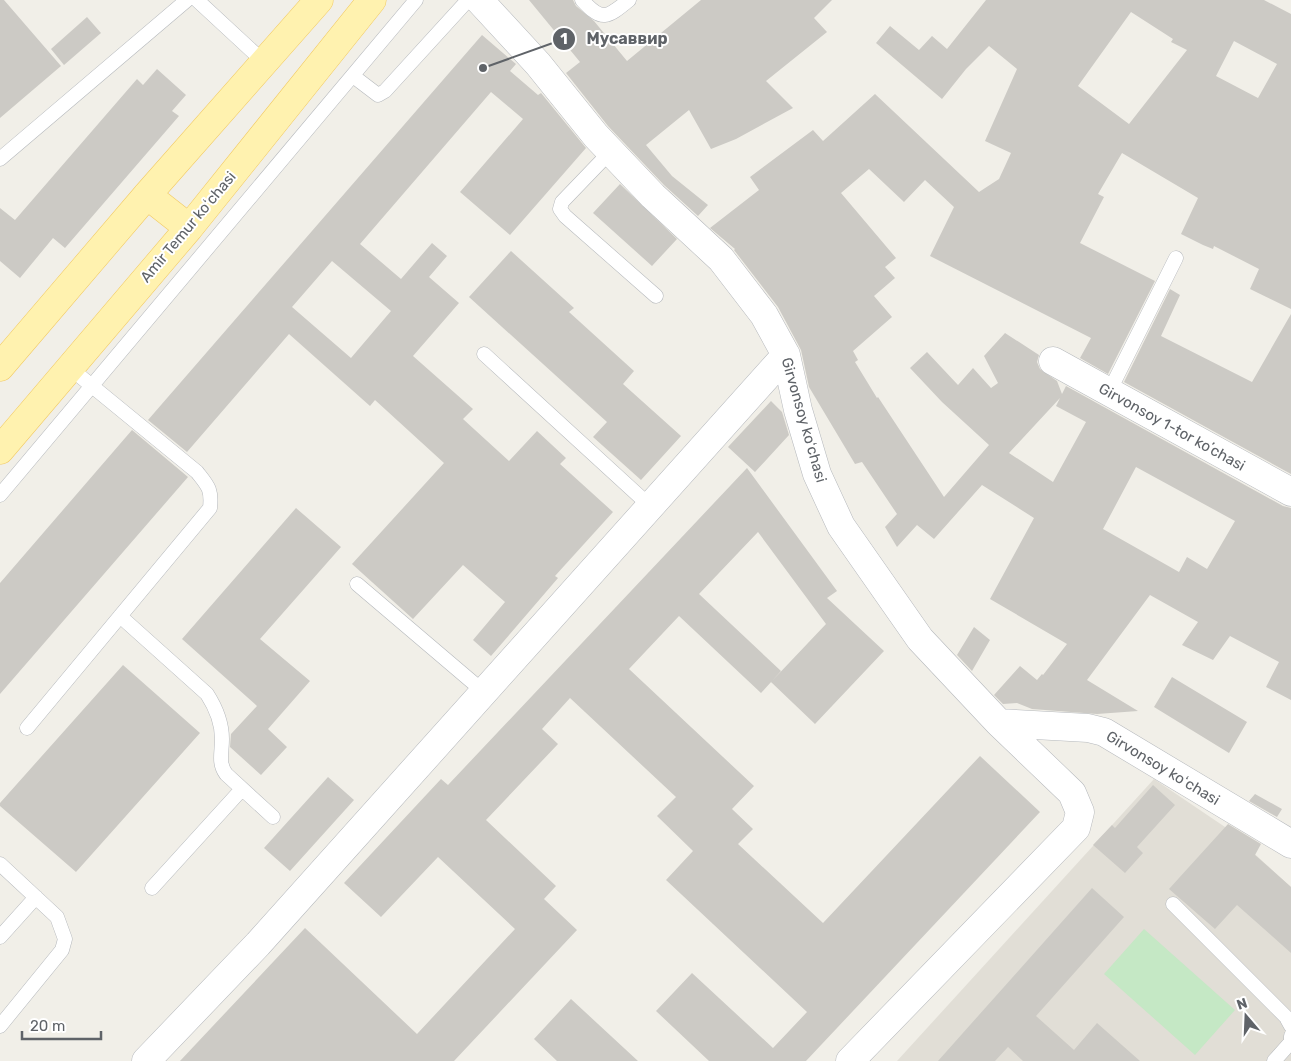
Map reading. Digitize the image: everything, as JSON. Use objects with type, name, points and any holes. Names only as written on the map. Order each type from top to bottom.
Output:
[{"type":"main road","points":[[0,367],[147,195],[319,0]]},
{"type":"main road","name":"Amir Temur koʻchasi","points":[[0,450],[189,228],[372,0]]},
{"type":"main road","points":[[147,195],[189,228]]},
{"type":"street","name":"Girvonsoy koʻchasi","points":[[479,0],[538,64],[596,136],[653,196],[721,259],[764,315],[786,355],[798,410],[817,474],[841,526],[920,639],[999,723],[1088,728],[1104,732],[1291,844]]},
{"type":"street","points":[[146,1061],[258,944],[786,355]]},
{"type":"street","name":"Girvonsoy 1-tor koʼchasi","points":[[1053,361],[1291,492]]},
{"type":"street","points":[[850,1061],[1076,828],[1080,812],[1072,793],[999,723]]},
{"type":"lane","points":[[0,160],[187,0]]},
{"type":"lane","points":[[197,0],[264,62]]},
{"type":"lane","points":[[0,495],[416,0]]},
{"type":"lane","points":[[353,76],[371,92],[378,95],[386,91],[468,0]]},
{"type":"lane","points":[[582,0],[593,12],[600,15],[615,11],[629,0]]},
{"type":"lane","points":[[611,151],[562,202],[560,209],[565,216],[656,296]]},
{"type":"lane","points":[[1109,392],[1176,258]]},
{"type":"lane","points":[[484,354],[650,506]]},
{"type":"lane","points":[[27,728],[210,508],[212,495],[208,486],[197,472],[70,368]]},
{"type":"lane","points":[[357,584],[484,692]]},
{"type":"lane","points":[[120,616],[207,694],[216,707],[220,723],[222,739],[220,761],[222,768],[226,774],[274,817]]},
{"type":"lane","points":[[152,888],[242,788]]},
{"type":"lane","points":[[0,864],[58,917],[65,938],[62,950],[0,1026]]},
{"type":"lane","points":[[0,937],[36,897]]},
{"type":"lane","points":[[1173,904],[1286,1017],[1291,1026]]},
{"type":"lane","points":[[1274,1061],[1291,1042],[1291,1036]]},
{"type":"shaded area","points":[[1154,779],[1225,827],[1291,887],[1291,1061],[897,1061]]},
{"type":"green space","points":[[1144,929],[1235,1010],[1195,1055],[1104,974]]},
{"type":"building","points":[[0,0],[4,0],[61,66],[0,118]]},
{"type":"building","points":[[529,0],[573,0],[576,6],[594,21],[627,61],[701,0],[832,0],[814,18],[827,32],[766,81],[793,108],[736,139],[711,149],[689,110],[646,145],[672,176],[708,205],[698,216],[664,185],[608,126],[566,73],[580,62]]},
{"type":"building","points":[[986,0],[1264,0],[1291,14],[1291,309],[1250,289],[1259,269],[1214,246],[1213,249],[1181,234],[1198,198],[1122,153],[1098,194],[1104,197],[1080,243],[1155,281],[1108,374],[1080,358],[1091,338],[930,256],[954,207],[925,180],[904,202],[869,169],[841,193],[896,258],[885,267],[895,278],[874,296],[892,317],[853,351],[858,360],[855,362],[944,497],[989,445],[942,402],[910,368],[927,352],[958,385],[973,368],[991,388],[998,383],[984,356],[1005,333],[1039,355],[1037,362],[1040,369],[1057,381],[1062,394],[1066,386],[1283,506],[1291,508],[1291,700],[1266,687],[1279,662],[1230,636],[1213,660],[1182,645],[1198,622],[1150,595],[1087,680],[1138,711],[1097,714],[1032,709],[1017,703],[1003,704],[994,695],[1020,666],[1037,680],[1067,644],[990,599],[1034,518],[982,485],[934,539],[917,525],[897,547],[885,527],[897,514],[862,462],[855,464],[809,387],[801,350],[778,307],[735,249],[710,228],[759,190],[750,177],[813,130],[823,141],[875,94],[979,192],[999,179],[1011,153],[985,141],[1017,69],[989,46],[966,69],[942,99],[876,43],[890,26],[919,50],[932,36],[947,49]],"holes":[[[1131,12],[1173,39],[1171,42],[1187,50],[1129,124],[1078,86]],[[1234,41],[1277,64],[1258,98],[1216,76]],[[1060,398],[1056,406],[1086,422],[1053,482],[1009,453]],[[1136,467],[1235,521],[1207,569],[1187,557],[1179,572],[1103,529]]]},
{"type":"building","points":[[87,17],[101,33],[64,65],[51,49]]},
{"type":"building","points":[[482,35],[516,64],[510,71],[538,95],[541,93],[586,148],[510,235],[460,192],[523,119],[491,92],[360,244],[401,279],[432,243],[447,256],[429,277],[459,303],[413,356],[473,409],[463,419],[509,461],[537,431],[566,458],[560,464],[613,512],[555,576],[558,578],[491,656],[473,640],[505,602],[463,565],[413,619],[352,564],[444,463],[375,400],[370,406],[289,334],[187,452],[148,420]],"holes":[[[332,261],[391,311],[351,358],[292,307]]]},
{"type":"building","points":[[157,69],[186,95],[172,111],[179,116],[65,248],[53,238],[20,278],[0,261],[0,208],[15,220],[137,79],[143,85]]},
{"type":"building","points":[[620,184],[677,239],[652,266],[593,213]]},
{"type":"building","points":[[511,251],[574,308],[569,312],[634,371],[623,384],[681,436],[641,480],[593,437],[607,422],[469,297]]},
{"type":"building","points":[[1170,289],[1180,295],[1161,336],[1252,382],[1291,314],[1291,474],[1124,382]]},
{"type":"building","points":[[771,401],[782,412],[789,435],[755,472],[728,447]]},
{"type":"building","points":[[132,430],[188,477],[0,694],[0,583]]},
{"type":"building","points":[[747,468],[837,591],[827,598],[884,651],[815,724],[771,682],[761,693],[679,616],[629,669],[754,786],[732,809],[753,829],[738,844],[823,923],[980,756],[1040,812],[806,1061],[709,1061],[656,1011],[692,973],[773,1048],[807,1012],[666,880],[693,851],[657,816],[676,797],[570,698],[542,729],[558,744],[486,820],[556,886],[544,899],[577,930],[454,1061],[180,1061],[305,928],[417,1034],[515,929],[438,857],[381,917],[344,883],[441,779],[448,785]],"holes":[[[758,532],[826,624],[771,682],[781,671],[699,594]]]},
{"type":"building","points":[[296,508],[341,547],[260,639],[310,681],[268,729],[287,747],[261,775],[230,747],[231,734],[257,706],[182,639]]},
{"type":"building","points":[[974,627],[990,640],[972,671],[957,655]]},
{"type":"building","points":[[123,665],[200,733],[76,872],[0,806],[0,803]]},
{"type":"building","points":[[1172,677],[1247,722],[1229,753],[1154,707]]},
{"type":"building","points":[[328,777],[354,800],[290,871],[264,848]]},
{"type":"building","points":[[1153,785],[1175,805],[1137,847],[1143,853],[1125,873],[1093,845],[1112,825],[1115,828]]},
{"type":"building","points":[[1255,794],[1282,809],[1277,817],[1249,801]]},
{"type":"building","points":[[1228,824],[1261,844],[1255,855],[1291,887],[1291,953],[1237,905],[1215,929],[1169,889]]},
{"type":"building","points":[[1092,888],[1124,917],[1036,1016],[1074,1050],[1097,1023],[1140,1061],[1023,1061],[1008,1047],[995,1061],[938,1061]]},
{"type":"building","points":[[571,999],[638,1061],[557,1061],[534,1039]]},
{"type":"place","name":"Мусаввир","points":[[483,68]]}]
